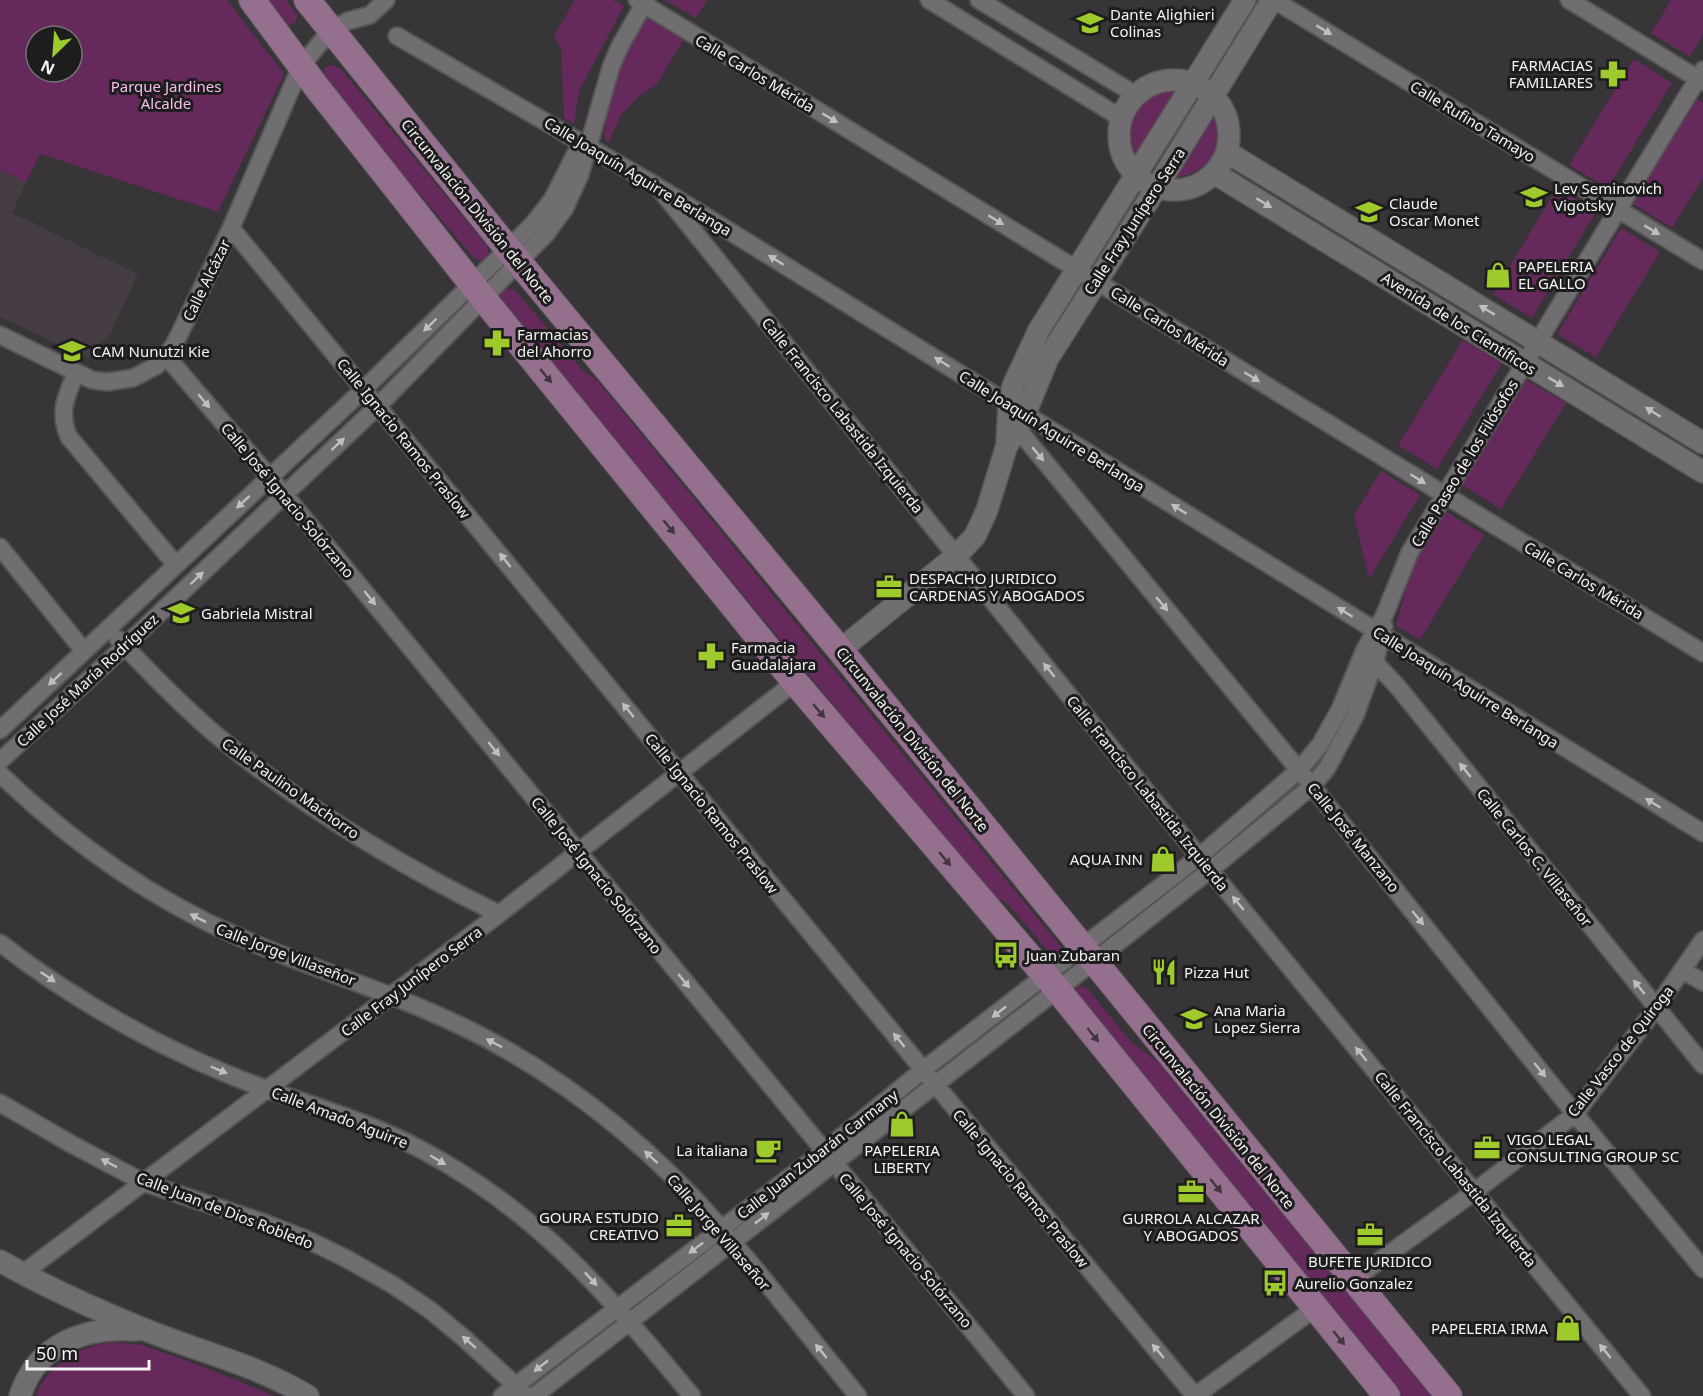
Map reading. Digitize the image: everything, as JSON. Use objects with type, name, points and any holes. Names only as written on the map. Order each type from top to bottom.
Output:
[{"type":"main road","points":[[252,0],[300,66],[477,291],[795,682],[1051,983],[1387,1396]]},
{"type":"main road","name":"Circunvalación División del Norte","points":[[307,0],[513,256],[840,650],[1449,1396]]},
{"type":"street","points":[[331,30],[348,21],[370,15],[386,0]]},
{"type":"street","points":[[929,0],[1121,118]]},
{"type":"street","points":[[979,0],[1136,95]]},
{"type":"street","name":"Calle Fray Junípero Serra","points":[[1017,415],[1013,386],[1030,348],[1245,0]]},
{"type":"street","name":"Calle Fray Junípero Serra","points":[[840,650],[956,556],[975,536],[987,510],[1017,415],[1048,358],[1273,0]]},
{"type":"street","name":"Calle Rufino Tamayo","points":[[1273,0],[1703,261]]},
{"type":"street","points":[[1569,0],[1701,77]]},
{"type":"street","points":[[477,291],[513,256],[533,224],[552,200],[585,144],[620,46],[642,1]]},
{"type":"street","name":"Calle Carlos Mérida","points":[[642,1],[1703,653]]},
{"type":"street","name":"Calle Alcázar","points":[[0,335],[76,373],[92,380],[107,382],[119,382],[145,373],[166,356],[177,339],[231,228],[300,66],[331,30]]},
{"type":"street","name":"Calle Joaquín Aguirre Berlanga","points":[[397,36],[658,187],[1017,415],[1379,633],[1703,833]]},
{"type":"street","name":"Calle Paseo de los Filósofos","points":[[1087,955],[1299,770],[1320,744],[1369,656],[1410,552],[1701,77]]},
{"type":"street","points":[[1176,80],[1193,83],[1213,96],[1223,109],[1228,122],[1229,138],[1227,152],[1215,173],[1198,185],[1166,190],[1136,175],[1125,161],[1118,132],[1127,105],[1136,95],[1160,81],[1176,80]]},
{"type":"street","name":"Avenida de los Científicos","points":[[1227,152],[1703,443]]},
{"type":"street","name":"Avenida de los Científicos","points":[[1215,173],[1703,472]]},
{"type":"street","name":"Calle Francisco Labastida Izquierda","points":[[658,187],[1210,870],[1642,1396]]},
{"type":"street","name":"Calle Ignacio Ramos Praslow","points":[[231,228],[923,1070],[1195,1396]]},
{"type":"street","name":"Calle José María Rodríguez","points":[[0,730],[364,389],[477,291]]},
{"type":"street","name":"Calle José María Rodríguez","points":[[0,761],[378,406],[477,291]]},
{"type":"street","name":"Calle José Ignacio Solórzano","points":[[166,356],[270,477],[1026,1396]]},
{"type":"street","points":[[76,373],[66,396],[63,410],[64,423],[69,437],[176,565]]},
{"type":"street","name":"Calle José Manzano","points":[[1017,415],[1575,1114],[1703,1269]]},
{"type":"street","points":[[0,547],[84,651]]},
{"type":"street","name":"Calle Paulino Machorro","points":[[108,628],[192,713],[255,767],[405,865],[499,914]]},
{"type":"street","name":"Calle Paseo de los Filósofos","points":[[1087,955],[1210,870],[1312,786],[1327,768],[1351,724],[1369,656]]},
{"type":"street","name":"Calle Carlos C. Villaseñor","points":[[1369,656],[1398,687],[1703,1065]]},
{"type":"street","name":"Calle Fray Junípero Serra","points":[[22,1274],[499,914],[795,682]]},
{"type":"street","name":"Calle Jorge Villaseñor","points":[[0,774],[34,806],[86,848],[197,918],[251,942],[392,994],[504,1048],[571,1091],[650,1157],[721,1228],[858,1396]]},
{"type":"street","name":"Calle Vasco de Quiroga","points":[[1353,1280],[1575,1114],[1656,1008],[1703,940]]},
{"type":"street","name":"Calle Amado Aguirre","points":[[0,944],[77,997],[130,1029],[188,1057],[380,1130],[457,1171],[511,1207],[547,1236],[618,1307],[692,1396]]},
{"type":"street","points":[[1051,983],[1087,955]]},
{"type":"street","points":[[1682,970],[1703,982]]},
{"type":"street","name":"Calle Juan Zubarán Carmany","points":[[534,1396],[732,1242],[923,1070],[1051,983]]},
{"type":"street","name":"Calle Juan Zubarán Carmany","points":[[502,1396],[522,1391],[618,1307],[721,1228],[935,1084],[1051,983]]},
{"type":"street","name":"Calle Juan de Dios Robledo","points":[[0,1103],[145,1183],[262,1222],[306,1239],[347,1259],[393,1285],[430,1310],[522,1391]]},
{"type":"street","points":[[0,1261],[22,1274],[146,1330],[253,1368],[308,1396]]},
{"type":"street","points":[[1195,1396],[1315,1308]]},
{"type":"street","points":[[20,1396],[31,1372],[59,1345],[95,1330],[115,1328],[146,1330]]},
{"type":"shaded area","points":[[0,170],[26,182],[12,213],[138,274],[111,332],[88,358],[0,317]]},
{"type":"green space","name":"Parque Jardines Alcalde","points":[[0,0],[227,0],[284,74],[218,212],[40,154],[26,182],[0,170]]},
{"type":"green space","points":[[266,0],[286,0],[297,15],[296,22],[287,26]]},
{"type":"green space","points":[[575,0],[614,0],[624,6],[579,91],[574,124],[564,118],[561,49],[554,35]]},
{"type":"green space","points":[[665,0],[707,0],[696,18]]},
{"type":"green space","points":[[1671,0],[1703,0],[1703,35],[1690,57],[1651,33]]},
{"type":"green space","points":[[647,14],[685,37],[657,84],[639,96],[621,115],[608,143],[604,136],[613,72]]},
{"type":"green space","points":[[1634,59],[1672,83],[1608,188],[1569,165]]},
{"type":"green space","points":[[331,65],[340,68],[487,246],[489,254],[486,259],[481,261],[473,257],[325,83],[323,70]]},
{"type":"green space","points":[[1166,89],[1175,89],[1135,155],[1131,133],[1134,114],[1146,99]]},
{"type":"green space","points":[[1697,99],[1703,103],[1703,178],[1672,228],[1633,204]]},
{"type":"green space","points":[[1214,113],[1219,137],[1212,157],[1196,171],[1173,178]]},
{"type":"green space","points":[[1557,188],[1596,212],[1532,318],[1493,294]]},
{"type":"green space","points":[[1621,228],[1660,252],[1596,357],[1557,334]]},
{"type":"green space","points":[[508,288],[516,291],[582,370],[597,380],[1061,947],[1061,955],[1052,956],[1009,905],[986,891],[503,302],[500,297],[502,292]]},
{"type":"green space","points":[[1463,340],[1502,363],[1437,469],[1398,445]]},
{"type":"green space","points":[[1526,380],[1566,403],[1501,509],[1462,485]]},
{"type":"green space","points":[[1381,471],[1420,495],[1369,579],[1354,515]]},
{"type":"green space","points":[[1445,511],[1484,535],[1420,640],[1396,625],[1413,564]]},
{"type":"green space","points":[[1080,986],[1087,988],[1131,1042],[1157,1061],[1432,1396],[1402,1396],[1075,998],[1074,991]]},
{"type":"green space","points":[[113,1342],[142,1345],[204,1367],[274,1396],[36,1396],[48,1375],[67,1358],[77,1352]]},
{"type":"place","name":"Dante Alighieri Colinas","points":[[1090,23]]},
{"type":"place","name":"FARMACIAS FAMILIARES","points":[[1613,74]]},
{"type":"place","name":"Lev Seminovich Vigotsky","points":[[1534,197]]},
{"type":"place","name":"Claude Oscar Monet","points":[[1369,212]]},
{"type":"place","name":"PAPELERIA EL GALLO","points":[[1498,275]]},
{"type":"place","name":"Farmacias del Ahorro","points":[[497,343]]},
{"type":"place","name":"CAM Nunutzi Kie","points":[[72,351]]},
{"type":"place","name":"DESPACHO JURIDICO CARDENAS Y ABOGADOS","points":[[889,587]]},
{"type":"place","name":"Gabriela Mistral","points":[[181,613]]},
{"type":"place","name":"Farmacia Guadalajara","points":[[711,656]]},
{"type":"place","name":"AQUA INN","points":[[1163,859]]},
{"type":"place","name":"Juan Zubaran","points":[[1006,955]]},
{"type":"place","name":"Pizza Hut","points":[[1164,972]]},
{"type":"place","name":"Ana Maria Lopez Sierra","points":[[1194,1019]]},
{"type":"place","name":"PAPELERIA LIBERTY","points":[[902,1124]]},
{"type":"place","name":"VIGO LEGAL CONSULTING GROUP SC","points":[[1487,1148]]},
{"type":"place","name":"La italiana","points":[[768,1150]]},
{"type":"place","name":"GURROLA ALCAZAR Y ABOGADOS","points":[[1191,1192]]},
{"type":"place","name":"GOURA ESTUDIO CREATIVO","points":[[679,1226]]},
{"type":"place","name":"BUFETE JURIDICO","points":[[1370,1235]]},
{"type":"place","name":"Aurelio Gonzalez","points":[[1275,1283]]},
{"type":"place","name":"PAPELERIA IRMA","points":[[1568,1328]]}]
